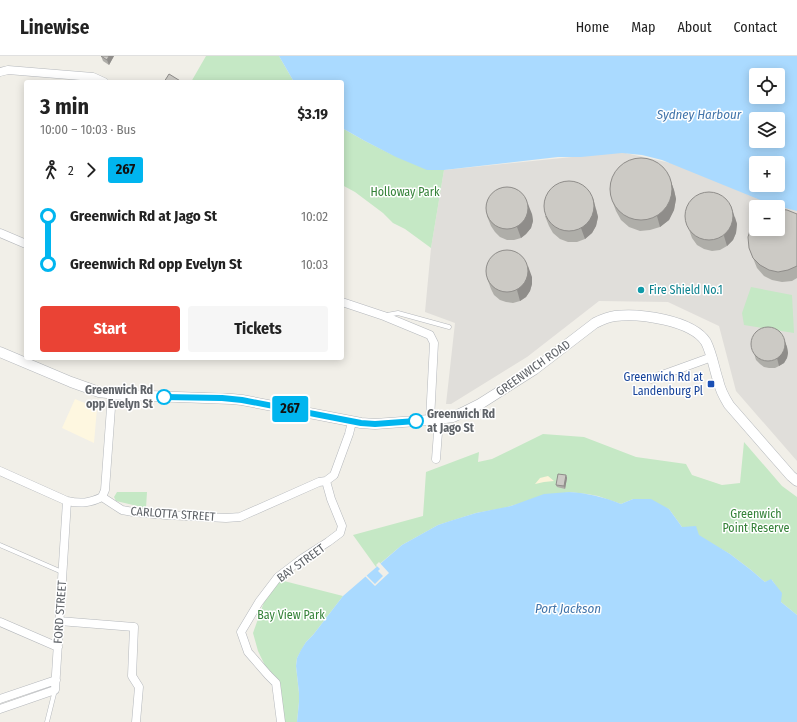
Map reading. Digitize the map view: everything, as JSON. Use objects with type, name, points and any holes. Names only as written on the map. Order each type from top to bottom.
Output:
[{"type":"street","points":[[0,72],[8,70],[93,77],[100,80]]},
{"type":"street","points":[[0,233],[24,243]]},
{"type":"street","points":[[344,303],[384,316],[430,335],[434,343],[434,419],[436,459]]},
{"type":"street","name":"GREENWICH ROAD","points":[[0,352],[87,388],[112,394],[237,399],[352,422],[375,424],[434,419],[453,416],[466,411],[480,404],[535,369],[603,318],[614,316],[660,318],[684,326],[701,336],[712,357],[723,396],[729,405],[797,481]]},
{"type":"street","points":[[651,379],[712,357]]},
{"type":"street","points":[[0,471],[68,501],[82,503],[102,497],[105,490],[112,394]]},
{"type":"street","points":[[326,481],[334,475],[350,434],[352,422]]},
{"type":"street","name":"CARLOTTA STREET","points":[[102,497],[122,510],[133,512],[236,518],[319,482],[326,481]]},
{"type":"street","name":"BAY STREET","points":[[281,722],[276,683],[248,652],[241,632],[259,602],[278,577],[340,533],[342,526],[331,499],[326,481]]},
{"type":"street","name":"FORD STREET","points":[[55,690],[68,501]]},
{"type":"street","points":[[59,621],[134,627],[132,676],[139,687],[136,722]]},
{"type":"street","points":[[0,622],[58,647]]},
{"type":"street","points":[[0,699],[56,680]]},
{"type":"street","points":[[0,709],[55,690]]},
{"type":"lane","points":[[384,316],[398,313],[449,327]]},
{"type":"lane","points":[[0,545],[63,572]]},
{"type":"lane","name":"FORD STREET","points":[[47,722],[55,690]]},
{"type":"shaded area","points":[[621,152],[675,164],[749,190],[749,192],[754,192],[777,200],[749,200],[749,236],[785,236],[785,203],[797,207],[797,461],[736,391],[719,326],[668,302],[599,301],[527,357],[451,404],[446,404],[455,323],[425,312],[431,248],[444,170]]},
{"type":"shaded area","points":[[75,399],[97,408],[94,443],[62,428]]},
{"type":"green space","points":[[206,56],[279,56],[293,80],[192,80]]},
{"type":"green space","name":"Holloway Park","points":[[344,129],[391,154],[435,170],[444,170],[431,248],[405,229],[393,223],[383,213],[355,192],[344,186]]},
{"type":"green space","points":[[751,287],[792,295],[794,333],[744,325],[742,313]]},
{"type":"green space","name":"Greenwich Point Reserve","points":[[543,434],[584,437],[636,457],[686,464],[692,475],[722,485],[740,483],[744,442],[782,486],[797,497],[797,615],[781,602],[776,586],[772,580],[765,582],[730,554],[682,527],[669,509],[633,499],[621,504],[598,496],[569,492],[504,508],[476,513],[438,525],[402,545],[376,567],[353,535],[423,516],[426,472],[479,452],[478,462],[492,459]]},
{"type":"green space","points":[[117,492],[147,492],[146,508],[116,501],[114,497]]},
{"type":"green space","name":"Bay View Park","points":[[280,580],[343,596],[306,642],[297,658],[296,666],[299,702],[297,722],[284,722],[276,688],[258,651],[253,633],[264,602]]},
{"type":"sand","points":[[548,476],[554,481],[535,484],[540,478]]},
{"type":"water","name":"Sydney Harbour","points":[[279,56],[797,56],[797,211],[785,208],[785,200],[760,200],[662,160],[642,155],[622,153],[581,157],[558,157],[444,170],[427,170],[396,157],[344,129],[344,80],[293,80]]},
{"type":"water","name":"Port Jackson","points":[[569,492],[582,493],[608,499],[621,504],[633,499],[651,499],[669,509],[682,527],[696,526],[699,535],[730,554],[765,582],[771,579],[782,593],[781,602],[797,615],[797,722],[297,722],[299,693],[296,666],[297,658],[301,650],[343,596],[402,545],[438,525],[450,521],[476,513],[511,506],[544,494]]},
{"type":"pier","points":[[379,562],[389,573],[375,586],[364,575],[365,574],[375,584],[383,576],[378,571],[380,569],[376,565]]},
{"type":"building","points":[[101,56],[109,56],[107,60]]},
{"type":"building","points":[[169,74],[179,80],[165,80]]},
{"type":"building","points":[[641,158],[658,163],[663,167],[667,172],[672,189],[667,206],[663,211],[658,215],[641,220],[624,215],[619,211],[615,206],[610,189],[615,172],[619,167],[624,163]]},
{"type":"building","points":[[564,181],[574,181],[587,188],[594,201],[594,211],[587,224],[574,231],[564,231],[555,227],[548,220],[544,211],[544,201],[548,192],[555,185]]},
{"type":"building","points":[[503,187],[511,187],[519,190],[525,196],[528,208],[525,220],[519,226],[511,229],[503,229],[495,226],[489,220],[486,212],[486,204],[489,196],[495,190]]},
{"type":"building","points":[[709,192],[718,194],[726,199],[731,207],[733,216],[731,225],[726,233],[718,238],[709,240],[700,238],[692,233],[687,225],[685,216],[687,207],[692,199],[700,194]]},
{"type":"building","points":[[785,210],[797,214],[797,266],[778,272],[769,270],[760,265],[753,258],[749,248],[748,237],[749,234],[749,236],[785,236]]},
{"type":"building","points":[[503,250],[511,250],[519,253],[525,259],[528,271],[525,283],[519,289],[511,292],[503,292],[495,289],[489,283],[486,275],[486,267],[489,259],[495,253]]},
{"type":"building","points":[[768,327],[780,332],[785,344],[780,356],[768,361],[756,356],[751,344],[756,332]]},
{"type":"building","points":[[558,474],[566,475],[564,486],[556,485]]},
{"type":"bus line","name":"267","points":[[164,397],[222,398],[242,400],[361,423],[375,424],[416,421]]},
{"type":"place","name":"Fire Shield No.1","points":[[641,290]]},
{"type":"place","name":"Greenwich Rd at Landenburg Pl","points":[[711,384]]},
{"type":"place","name":"Greenwich Rd opp Evelyn St","points":[[164,397]]},
{"type":"place","name":"Greenwich Rd at Jago St","points":[[416,421]]}]
